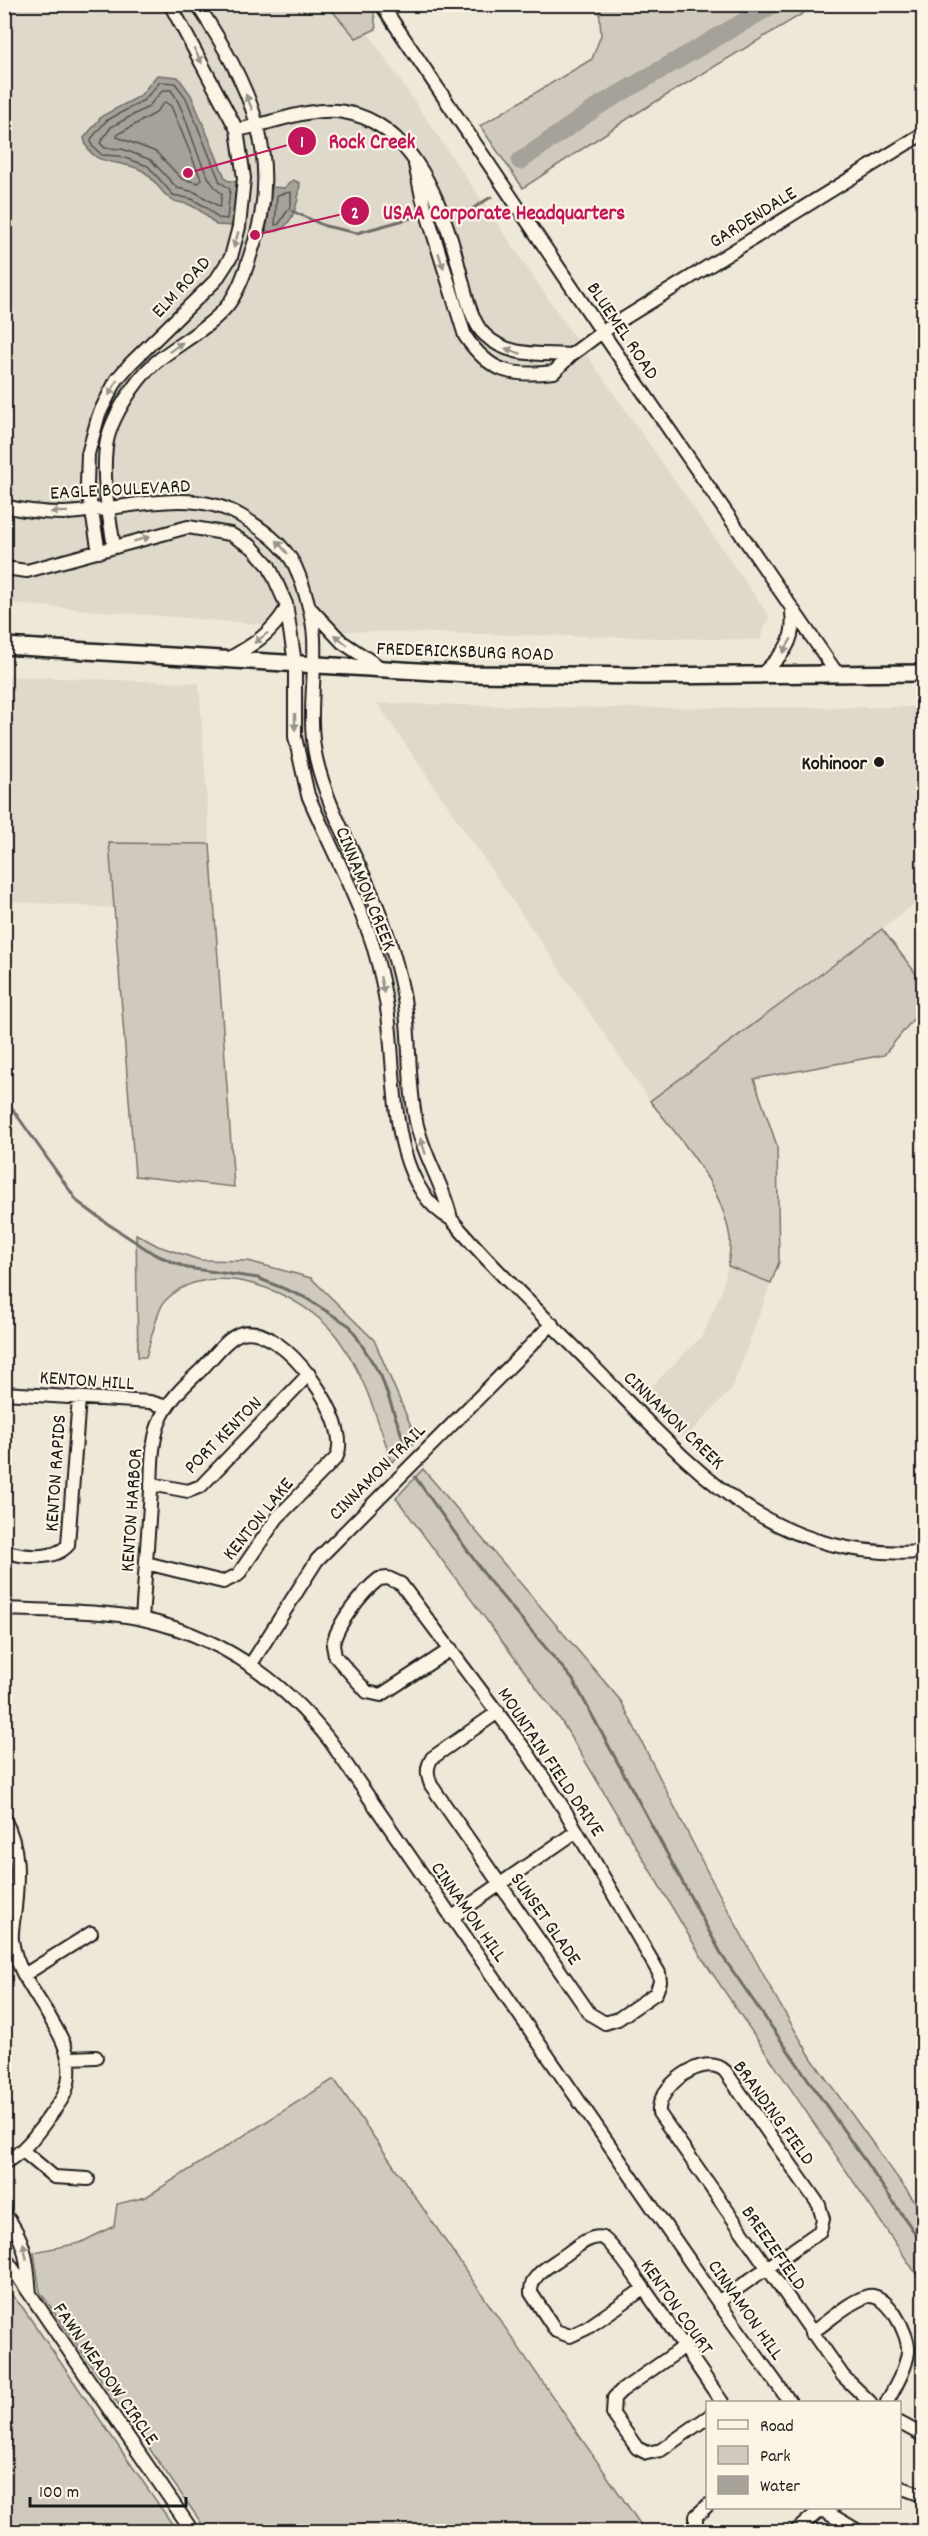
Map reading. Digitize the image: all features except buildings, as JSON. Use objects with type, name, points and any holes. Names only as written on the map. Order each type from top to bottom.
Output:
[{"type":"main road","name":"FREDERICKSBURG ROAD","points":[[4,646],[468,674],[838,675],[924,673]]},
{"type":"street","name":"ELM ROAD","points":[[99,552],[91,510],[87,454],[99,414],[117,379],[141,351],[216,280],[231,257],[239,227],[244,178],[237,130],[170,4]]},
{"type":"street","name":"ELM ROAD","points":[[114,547],[108,508],[106,446],[135,383],[154,363],[193,336],[227,306],[243,278],[259,233],[265,184],[259,126],[221,41],[198,4]]},
{"type":"street","name":"BLUEMEL ROAD","points":[[381,4],[602,332],[838,675]]},
{"type":"street","points":[[237,130],[322,111],[345,112],[387,130],[401,143],[432,191],[451,234],[469,306],[483,334],[505,349],[528,355],[571,355]]},
{"type":"street","name":"GARDENDALE","points":[[415,164],[422,198],[459,322],[476,352],[489,364],[508,373],[532,375],[554,372],[571,355],[602,332],[924,133]]},
{"type":"street","name":"EAGLE BOULEVARD","points":[[4,506],[31,512],[91,510],[185,501],[212,505],[238,514],[283,547],[296,567],[314,637],[313,664]]},
{"type":"street","points":[[4,568],[27,571],[188,527],[230,534],[252,547],[269,566],[286,609],[295,663]]},
{"type":"street","points":[[307,605],[342,642],[381,668]]},
{"type":"street","points":[[228,659],[262,639],[275,627],[286,609]]},
{"type":"street","points":[[761,675],[788,648],[794,626],[792,609]]},
{"type":"street","name":"CINNAMON CREEK","points":[[295,663],[295,737],[301,771],[316,814],[372,943],[389,1023],[396,1110],[401,1138],[414,1176],[426,1199],[435,1211],[451,1219],[680,1453],[746,1509],[792,1533],[832,1546],[878,1553],[924,1552]]},
{"type":"street","name":"CINNAMON CREEK","points":[[313,664],[316,758],[333,806],[373,896],[399,970],[407,1020],[413,1103],[423,1148],[431,1169],[447,1198],[451,1219]]},
{"type":"street","points":[[316,814],[333,806]]},
{"type":"street","points":[[414,1176],[431,1169]]},
{"type":"street","name":"CINNAMON TRAIL","points":[[251,1664],[317,1560],[552,1324]]},
{"type":"street","points":[[167,1407],[236,1336],[243,1333],[264,1337],[278,1346],[309,1374]]},
{"type":"street","name":"PORT KENTON","points":[[151,1484],[188,1491],[201,1486],[309,1374]]},
{"type":"street","name":"KENTON LAKE","points":[[146,1563],[223,1582],[238,1575],[277,1518],[336,1458],[340,1450],[340,1443],[328,1407],[309,1374]]},
{"type":"street","name":"KENTON HILL","points":[[4,1394],[150,1402],[167,1407]]},
{"type":"street","name":"KENTON RAPIDS","points":[[4,1551],[29,1555],[57,1553],[68,1545],[79,1398]]},
{"type":"street","name":"KENTON HARBOR","points":[[142,1619],[155,1440],[167,1407]]},
{"type":"street","name":"MOUNTAIN FIELD DRIVE","points":[[450,1649],[381,1695],[367,1692],[335,1656],[334,1639],[369,1586],[379,1579],[388,1578],[401,1584],[498,1712],[527,1752],[577,1831],[653,1962],[660,1982]]},
{"type":"street","name":"CINNAMON HILL","points":[[4,1609],[142,1619],[202,1637],[251,1664],[292,1697],[312,1717],[788,2401]]},
{"type":"street","name":"SUNSET GLADE","points":[[498,1712],[432,1758],[427,1768],[431,1785],[595,2019],[605,2023],[618,2019],[656,1992],[660,1982]]},
{"type":"street","points":[[4,1819],[17,1859],[12,1939],[34,1997],[57,2028],[69,2058],[70,2070],[64,2096],[23,2151],[4,2163]]},
{"type":"street","points":[[451,1918],[577,1831]]},
{"type":"street","points":[[24,1975],[90,1933]]},
{"type":"street","points":[[69,2058],[96,2057]]},
{"type":"street","name":"BRANDING FIELD","points":[[658,2107],[665,2090],[698,2066],[715,2064],[723,2069],[819,2205],[823,2219],[820,2231],[767,2269]]},
{"type":"street","name":"BREEZEFIELD","points":[[658,2107],[658,2113],[812,2333],[843,2376],[868,2401]]},
{"type":"street","points":[[23,2151],[41,2169],[54,2177],[88,2179]]},
{"type":"street","name":"FAWN MEADOW CIRCLE","points":[[4,2213],[17,2229],[25,2247],[30,2295]]},
{"type":"street","points":[[4,2236],[17,2229]]},
{"type":"street","name":"KENTON COURT","points":[[643,2289],[577,2334],[570,2336],[556,2331],[531,2293],[532,2281],[538,2274],[581,2244],[597,2237],[608,2241],[643,2289],[684,2347],[721,2401]]},
{"type":"street","name":"FAWN MEADOW CIRCLE","points":[[4,2256],[193,2532]]},
{"type":"street","points":[[718,2302],[767,2269]]},
{"type":"street","points":[[812,2333],[865,2297],[880,2298],[888,2305],[908,2341],[906,2363],[888,2401]]},
{"type":"street","points":[[684,2347],[614,2398],[613,2414],[637,2448],[653,2453],[706,2418]]},
{"type":"street","points":[[901,2424],[924,2436]]},
{"type":"street","points":[[901,2487],[924,2496]]},
{"type":"street","points":[[696,2532],[696,2516],[706,2507]]},
{"type":"street","points":[[795,2532],[819,2509]]},
{"type":"street","points":[[822,2509],[861,2532]]},
{"type":"shaded area","points":[[4,5],[349,5],[566,325],[769,616],[760,640],[341,631],[5,603]]},
{"type":"shaded area","points":[[5,676],[199,683],[210,844],[109,843],[114,908],[5,901]]},
{"type":"shaded area","points":[[377,703],[601,708],[923,707],[923,898],[650,1101]]},
{"type":"shaded area","points":[[728,1266],[771,1283],[732,1389],[685,1438],[642,1396],[703,1335],[721,1292]]},
{"type":"green space","points":[[327,5],[373,5],[376,29],[356,38]]},
{"type":"green space","points":[[599,5],[817,5],[632,116],[523,188],[480,126],[592,59],[601,35]]},
{"type":"green space","points":[[109,843],[210,844],[234,1187],[135,1176]]},
{"type":"green space","points":[[882,929],[924,984],[923,1007],[884,1055],[754,1079],[777,1146],[779,1262],[771,1283],[728,1266],[730,1238],[719,1200],[699,1165],[650,1101]]},
{"type":"green space","points":[[136,1234],[158,1246],[200,1260],[248,1261],[311,1278],[374,1340],[417,1440],[392,1462],[363,1382],[337,1337],[322,1321],[302,1306],[255,1284],[230,1280],[206,1280],[184,1287],[162,1305],[146,1357],[138,1357]]},
{"type":"green space","points":[[423,1469],[621,1701],[709,1875],[780,2005],[812,2059],[923,2213],[923,2284],[704,1961],[562,1722],[396,1498]]},
{"type":"green space","points":[[334,2079],[645,2531],[207,2531],[40,2292],[34,2252],[80,2243],[114,2226],[117,2204],[146,2197]]},
{"type":"green space","points":[[10,2293],[23,2308],[177,2531],[5,2531],[4,2295]]},
{"type":"water","points":[[157,75],[178,77],[191,95],[226,180],[237,182],[234,226],[216,225],[194,207],[169,198],[143,171],[100,159],[87,148],[84,138],[102,116],[140,96]]},
{"type":"water","points":[[293,180],[300,183],[298,199],[292,216],[282,229],[266,231],[272,187],[284,188]]},
{"type":"waterway","points":[[520,161],[600,105],[774,4]]},
{"type":"waterway","points":[[464,214],[491,197]]},
{"type":"waterway","points":[[292,211],[325,226],[357,233],[415,217]]},
{"type":"waterway","points":[[4,1097],[78,1202],[108,1224],[154,1254],[187,1268],[258,1278],[304,1297],[350,1326],[381,1376],[407,1450]]},
{"type":"waterway","points":[[415,1477],[490,1582],[573,1680],[723,1957],[924,2246]]},
{"type":"place","name":"Rock Creek","points":[[188,173]]},
{"type":"place","name":"USAA Corporate Headquarters","points":[[255,235]]},
{"type":"place","name":"Kohinoor","points":[[879,762]]}]
